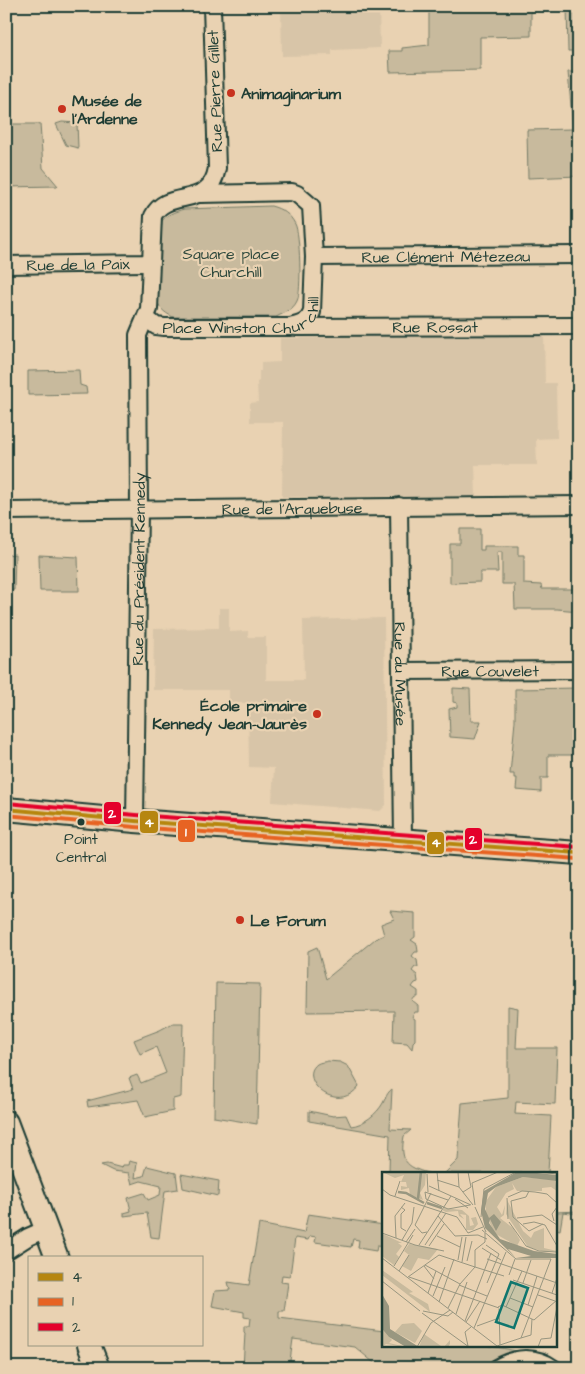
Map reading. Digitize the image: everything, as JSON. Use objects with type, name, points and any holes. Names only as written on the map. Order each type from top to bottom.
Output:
[{"type":"street","name":"Rue Pierre Gillet","points":[[200,194],[208,189],[215,177],[217,168],[212,6]]},
{"type":"street","name":"Place Winston Churchill","points":[[292,192],[311,206],[314,257],[312,312],[309,319],[302,324],[290,327],[164,328],[156,326],[146,318],[149,309],[153,216],[157,208],[165,203],[200,194],[292,192]]},
{"type":"street","name":"Rue Clément Métezeau","points":[[314,257],[579,255]]},
{"type":"street","name":"Rue de la Paix","points":[[6,266],[145,263],[150,261]]},
{"type":"street","name":"Rue du Président Kennedy","points":[[135,821],[139,508],[138,335],[146,318]]},
{"type":"street","name":"Rue Rossat","points":[[290,327],[579,326]]},
{"type":"street","name":"Rue de l'Arquebuse","points":[[6,511],[139,508],[579,505]]},
{"type":"street","name":"Rue du Musée","points":[[399,506],[403,840]]},
{"type":"street","name":"Rue Couvelet","points":[[401,671],[579,670]]},
{"type":"street","points":[[6,809],[135,821],[579,853]]},
{"type":"street","points":[[6,1122],[56,1256]]},
{"type":"street","points":[[11,1248],[28,1237],[46,1230]]},
{"type":"street","points":[[89,1346],[98,1368]]},
{"type":"street","points":[[497,1368],[508,1362],[521,1359],[535,1359],[553,1368]]},
{"type":"shaded area","points":[[281,6],[379,6],[380,48],[332,50],[332,55],[282,56]]},
{"type":"shaded area","points":[[544,334],[545,383],[556,383],[557,438],[536,439],[537,465],[475,465],[476,496],[282,497],[283,422],[250,422],[250,403],[258,402],[257,382],[259,381],[261,363],[280,362],[280,338]]},
{"type":"shaded area","name":"École primaire Kennedy Jean-Jaurès","points":[[219,608],[229,608],[229,632],[248,631],[248,637],[266,637],[266,680],[304,680],[303,620],[384,618],[386,805],[380,811],[272,802],[274,768],[249,767],[248,703],[229,703],[229,690],[153,690],[154,629],[219,628]]},
{"type":"green space","points":[[429,6],[531,6],[531,36],[480,37],[480,70],[390,72],[389,51],[402,51],[402,48],[429,45]]},
{"type":"green space","points":[[567,6],[579,6],[579,51],[568,51]]},
{"type":"green space","points":[[568,72],[579,72],[579,176],[528,178],[527,130],[573,129]]},
{"type":"green space","points":[[62,122],[77,123],[78,148],[66,145],[56,124]]},
{"type":"green space","points":[[6,124],[40,124],[43,168],[58,186],[6,187]]},
{"type":"green space","name":"Square place Churchill","points":[[271,206],[282,210],[288,215],[293,220],[297,229],[300,286],[297,301],[293,307],[276,317],[173,317],[162,309],[156,297],[160,223],[165,217],[184,209]]},
{"type":"green space","points":[[79,370],[80,385],[86,387],[87,394],[28,395],[28,371]]},
{"type":"green space","points":[[460,529],[480,529],[480,550],[484,550],[484,546],[518,546],[518,555],[524,555],[524,584],[541,585],[542,589],[579,589],[579,611],[515,609],[514,584],[502,584],[502,552],[497,552],[498,572],[480,572],[480,582],[450,583],[450,544],[460,544]]},
{"type":"green space","points":[[15,554],[14,590],[6,591],[6,555]]},
{"type":"green space","points":[[39,555],[78,557],[79,591],[40,591]]},
{"type":"green space","points":[[453,688],[470,689],[471,721],[481,721],[475,739],[450,737],[449,709],[457,707],[457,703],[453,702]]},
{"type":"green space","points":[[579,688],[579,755],[548,755],[548,778],[541,778],[541,792],[516,790],[517,778],[514,778],[514,774],[510,774],[515,721],[515,689]]},
{"type":"green space","points":[[390,911],[415,913],[415,937],[411,940],[417,944],[418,952],[415,952],[412,956],[417,960],[418,967],[415,967],[412,971],[417,975],[418,982],[412,987],[418,991],[418,997],[415,997],[412,1001],[418,1006],[418,1012],[415,1012],[412,1017],[415,1019],[415,1040],[412,1049],[407,1043],[393,1042],[394,1011],[307,1012],[308,951],[317,947],[326,979],[375,939],[384,935],[381,924],[394,919]]},
{"type":"green space","points":[[216,983],[260,984],[257,1124],[214,1117]]},
{"type":"green space","points":[[508,1006],[518,1008],[516,1048],[557,1048],[555,1104],[516,1102],[515,1114],[551,1116],[548,1172],[446,1172],[458,1160],[462,1103],[508,1098]]},
{"type":"green space","points":[[173,1023],[183,1023],[181,1097],[173,1099],[173,1111],[145,1117],[138,1100],[88,1107],[87,1101],[133,1089],[129,1078],[137,1075],[141,1083],[166,1073],[156,1047],[140,1054],[134,1040]]},
{"type":"green space","points":[[328,1061],[340,1062],[348,1066],[359,1086],[350,1094],[340,1097],[322,1092],[312,1078],[312,1070],[317,1064]]},
{"type":"green space","points":[[392,1089],[390,1129],[411,1130],[404,1136],[404,1157],[409,1165],[424,1172],[389,1172],[390,1135],[309,1121],[309,1111],[333,1116],[346,1115],[351,1126],[360,1124],[377,1111]]},
{"type":"green space","points":[[129,1161],[137,1163],[135,1178],[144,1176],[147,1166],[176,1173],[178,1189],[165,1191],[159,1238],[151,1237],[147,1213],[124,1216],[124,1213],[131,1211],[128,1198],[144,1193],[148,1200],[160,1195],[161,1186],[141,1181],[132,1184],[129,1173],[113,1171],[101,1165],[107,1164],[122,1168],[123,1165],[128,1165]]},
{"type":"green space","points":[[181,1174],[219,1181],[218,1196],[183,1188]]},
{"type":"green space","points":[[579,1211],[579,1214],[563,1212],[560,1230],[558,1230],[558,1212]]},
{"type":"green space","points":[[308,1214],[382,1225],[382,1247],[377,1246],[376,1251],[358,1248],[359,1240],[353,1239],[351,1247],[315,1242],[316,1237],[310,1236],[308,1240],[295,1238],[290,1276],[282,1275],[281,1282],[288,1283],[284,1311],[279,1311],[279,1318],[382,1331],[382,1346],[490,1346],[528,1353],[490,1368],[380,1368],[355,1347],[293,1339],[289,1368],[243,1368],[244,1326],[249,1326],[250,1318],[244,1317],[244,1312],[212,1306],[215,1291],[230,1290],[228,1282],[249,1285],[259,1224],[304,1233]]},
{"type":"transit line","name":"2","points":[[7,803],[136,815],[579,847]]},
{"type":"transit line","name":"4","points":[[6,809],[135,821],[579,853]]},
{"type":"transit line","name":"1","points":[[6,815],[135,827],[579,859]]},
{"type":"place","name":"Animaginarium","points":[[231,93]]},
{"type":"place","name":"Musée de l'Ardenne","points":[[62,109]]},
{"type":"place","name":"École primaire Kennedy Jean-Jaurès","points":[[317,714]]},
{"type":"place","name":"Point Central","points":[[81,822]]},
{"type":"place","name":"Le Forum","points":[[240,920]]}]
